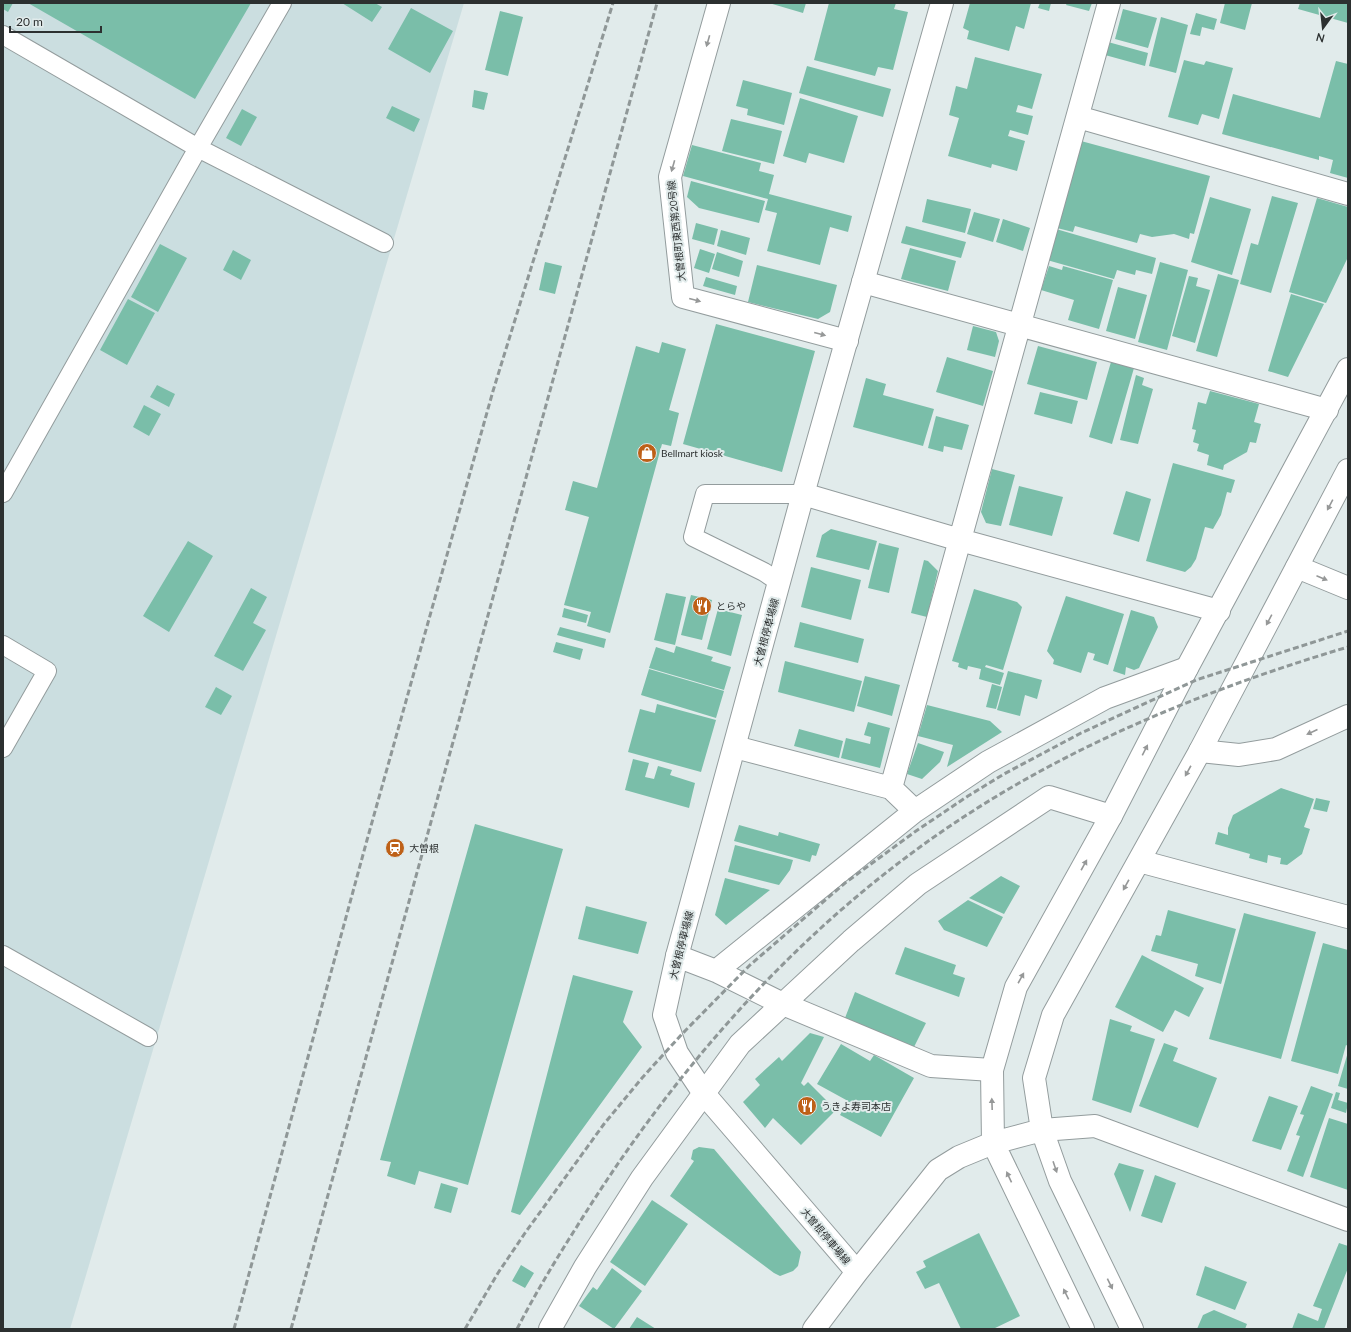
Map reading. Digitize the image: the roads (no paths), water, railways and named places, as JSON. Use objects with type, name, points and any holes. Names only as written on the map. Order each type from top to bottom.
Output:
[{"type":"street","name":"大曽根町東西第20号線","points":[[719,3],[670,177],[683,297],[847,341]]},
{"type":"street","name":"大曽根停車場線","points":[[814,1329],[857,1272],[705,1094],[677,1053],[664,1015],[677,956],[803,494],[942,3]]},
{"type":"street","points":[[891,788],[1109,3]]},
{"type":"street","points":[[1078,117],[1348,194]]},
{"type":"street","points":[[863,282],[1327,410]]},
{"type":"street","points":[[1083,1329],[993,1143],[992,1070],[1016,987],[1111,816],[1187,668],[1348,369]]},
{"type":"street","points":[[1132,1329],[1060,1181],[1042,1130],[1034,1078],[1053,1015],[1200,750],[1348,470]]},
{"type":"street","points":[[803,494],[960,540],[1219,611]]},
{"type":"street","points":[[1297,567],[1348,588]]},
{"type":"street","points":[[716,972],[915,811],[988,762],[1105,698],[1187,668]]},
{"type":"street","points":[[1200,750],[1239,755],[1276,748],[1348,716]]},
{"type":"street","points":[[734,747],[891,788],[915,811]]},
{"type":"street","points":[[550,1329],[585,1267],[642,1178],[705,1094],[740,1044],[850,941],[918,884],[1050,797],[1111,816]]},
{"type":"street","points":[[1139,861],[1348,917]]},
{"type":"street","points":[[677,956],[716,972],[783,1004],[931,1066],[992,1070]]},
{"type":"street","points":[[857,1272],[938,1170],[959,1157],[993,1143],[1042,1130],[1095,1126],[1348,1220]]},
{"type":"lane","points":[[3,493],[198,148],[282,3]]},
{"type":"lane","points":[[3,35],[198,148],[384,243]]},
{"type":"lane","points":[[779,582],[764,572],[693,537],[705,494],[803,494]]},
{"type":"lane","points":[[3,645],[47,671],[3,748]]},
{"type":"lane","points":[[3,955],[148,1037]]},
{"type":"railway","points":[[234,1329],[367,840],[493,391],[613,3]]},
{"type":"railway","points":[[291,1329],[657,3]]},
{"type":"railway","points":[[465,1329],[498,1273],[525,1233],[604,1124],[642,1078],[682,1034],[750,965],[845,883],[916,831],[968,796],[1004,774],[1081,733],[1196,680],[1348,631]]},
{"type":"railway","points":[[517,1329],[545,1278],[576,1228],[654,1113],[697,1058],[743,1006],[791,956],[842,909],[896,865],[953,824],[998,795],[1046,768],[1143,721],[1194,700],[1296,663],[1348,647]]},
{"type":"place","name":"Bellmart kiosk","points":[[647,453]]},
{"type":"place","name":"とらや","points":[[702,606]]},
{"type":"place","name":"大曽根","points":[[395,848]]},
{"type":"place","name":"うきよ寿司本店","points":[[807,1106]]}]
